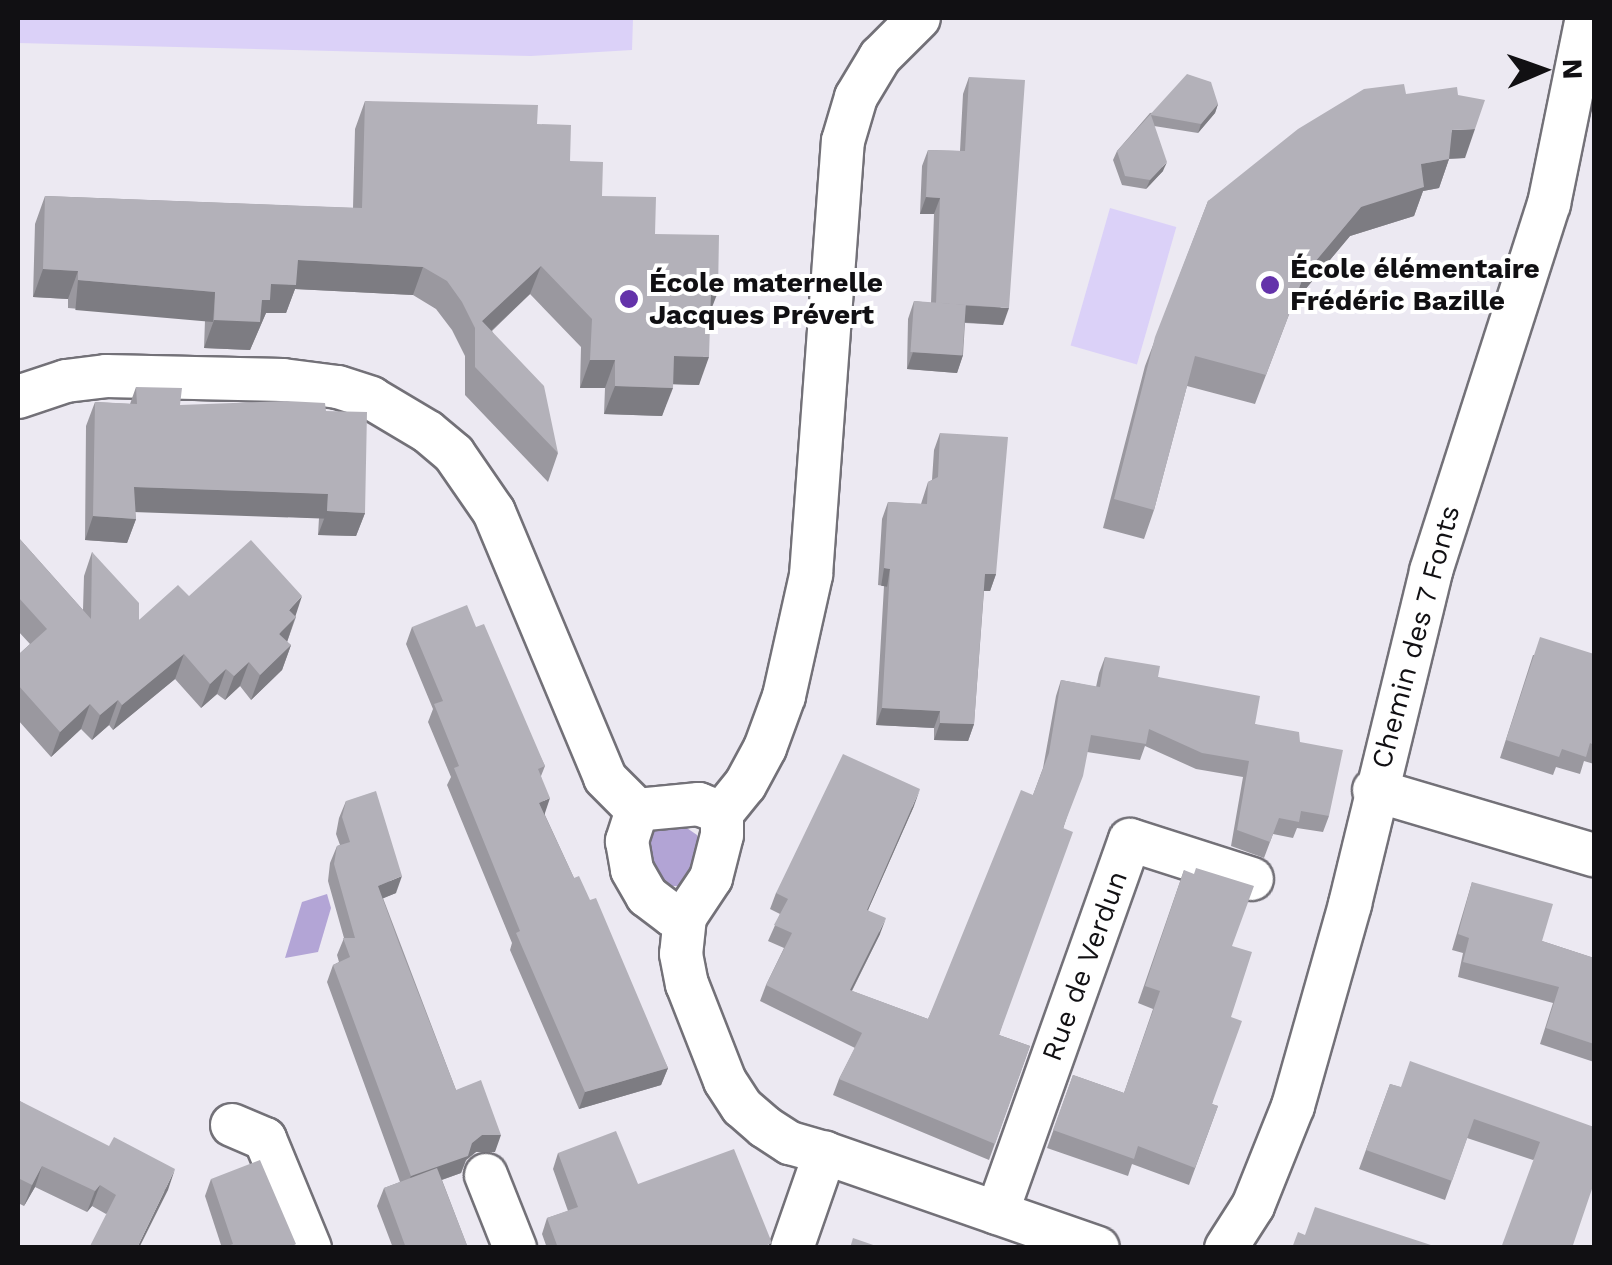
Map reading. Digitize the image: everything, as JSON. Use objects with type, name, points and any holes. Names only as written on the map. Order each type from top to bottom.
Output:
[{"type":"street","points":[[919,18],[880,56],[856,97],[843,142],[818,502],[802,632],[766,748],[745,785],[722,813],[722,835],[710,878],[685,917],[681,954],[687,984],[725,1080],[742,1106],[764,1128],[790,1143],[1098,1248]]},
{"type":"street","name":"Chemin des 7 Fonts","points":[[1226,1248],[1253,1206],[1293,1106],[1350,904],[1374,790],[1431,571],[1548,204],[1586,18]]},
{"type":"street","points":[[18,397],[66,381],[106,376],[283,380],[338,387],[371,398],[428,432],[454,454],[494,512],[605,778],[637,810]]},
{"type":"street","points":[[1374,790],[1594,855]]},
{"type":"street","points":[[637,810],[699,804],[722,813]]},
{"type":"street","points":[[637,810],[627,841],[632,870],[647,896],[672,915],[685,917]]},
{"type":"street","name":"Rue de Verdun","points":[[997,1213],[1130,840],[1252,879]]},
{"type":"street","points":[[232,1125],[265,1139],[310,1248]]},
{"type":"street","points":[[792,1248],[825,1153]]},
{"type":"street","points":[[486,1174],[515,1248]]},
{"type":"shaded area","points":[[18,18],[633,18],[632,50],[531,56],[18,43]]},
{"type":"shaded area","points":[[1110,208],[1176,227],[1137,364],[1071,345]]},
{"type":"shaded area","points":[[681,824],[697,835],[704,855],[682,886],[663,886],[640,846],[652,829]]},
{"type":"shaded area","points":[[327,894],[331,908],[318,952],[285,958],[302,902]]},
{"type":"building","points":[[1187,74],[1211,82],[1218,104],[1201,124],[1151,115],[1167,162],[1150,180],[1125,176],[1117,151]]},
{"type":"building","points":[[969,77],[1025,80],[1009,308],[936,303],[940,198],[926,197],[928,150],[965,151]]},
{"type":"building","points":[[1404,84],[1406,94],[1457,87],[1458,95],[1485,100],[1475,129],[1452,130],[1449,159],[1421,164],[1424,187],[1361,207],[1304,275],[1266,375],[1195,356],[1154,510],[1114,499],[1155,337],[1208,201],[1298,129],[1364,89]]},
{"type":"building","points":[[365,101],[538,105],[537,124],[571,125],[570,161],[603,162],[602,196],[656,197],[655,234],[719,235],[718,292],[711,292],[709,357],[674,356],[673,388],[615,386],[615,360],[590,360],[592,319],[541,266],[482,321],[544,386],[558,453],[475,367],[475,328],[462,302],[447,281],[423,267],[298,260],[296,285],[271,284],[270,300],[262,300],[260,322],[214,320],[215,292],[78,280],[78,271],[43,269],[45,196],[362,208]]},
{"type":"building","points":[[914,301],[966,305],[962,356],[910,352]]},
{"type":"building","points":[[136,387],[182,388],[180,405],[286,401],[325,403],[326,411],[367,412],[365,513],[327,511],[328,494],[134,487],[136,519],[93,516],[95,402],[137,404]]},
{"type":"building","points":[[940,433],[1008,437],[996,574],[985,574],[974,724],[940,723],[940,711],[882,708],[890,569],[884,568],[888,502],[927,504],[928,482],[938,477]]},
{"type":"building","points":[[18,537],[91,619],[92,552],[139,603],[139,620],[178,585],[189,596],[251,540],[302,596],[289,610],[296,617],[279,634],[291,645],[260,675],[249,662],[234,676],[226,669],[210,684],[184,654],[122,705],[118,700],[100,715],[90,704],[60,732],[18,685],[18,655],[47,629],[18,597]]},
{"type":"building","points":[[467,605],[476,627],[484,624],[545,766],[538,769],[550,798],[539,803],[574,878],[579,876],[590,900],[596,898],[668,1068],[585,1092],[516,933],[520,931],[454,768],[459,766],[434,704],[443,701],[412,627]]},
{"type":"building","points":[[1540,637],[1594,654],[1594,745],[1590,743],[1586,757],[1562,749],[1559,757],[1506,740]]},
{"type":"building","points":[[1105,657],[1160,666],[1158,677],[1260,696],[1255,724],[1299,732],[1300,742],[1343,750],[1329,816],[1301,811],[1299,822],[1279,818],[1270,842],[1237,830],[1249,761],[1202,753],[1149,729],[1146,744],[1091,735],[1083,776],[1063,828],[1073,832],[999,1035],[1030,1046],[995,1144],[839,1079],[862,1033],[766,985],[792,933],[774,925],[788,899],[776,893],[843,754],[920,789],[867,910],[886,918],[850,990],[928,1019],[1021,790],[1033,795],[1049,753],[1061,680],[1100,687]]},
{"type":"building","points":[[376,791],[402,876],[378,886],[456,1090],[481,1080],[501,1135],[482,1135],[472,1143],[468,1156],[411,1176],[333,965],[350,957],[343,938],[355,938],[334,864],[337,846],[350,842],[342,817],[346,801]]},
{"type":"building","points":[[1196,868],[1254,886],[1232,946],[1252,952],[1231,1017],[1242,1021],[1212,1104],[1218,1106],[1195,1168],[1138,1146],[1134,1159],[1053,1130],[1073,1075],[1124,1093],[1160,991],[1145,986],[1184,870],[1194,874]]},
{"type":"building","points":[[1472,882],[1553,904],[1542,941],[1594,958],[1594,1044],[1546,1028],[1559,987],[1463,962],[1469,938],[1458,934]]},
{"type":"building","points":[[1410,1061],[1594,1127],[1594,1183],[1572,1248],[1501,1248],[1540,1142],[1474,1119],[1452,1181],[1366,1150],[1390,1084],[1401,1087]]},
{"type":"building","points":[[18,1100],[109,1146],[114,1137],[175,1169],[137,1248],[89,1248],[116,1195],[100,1185],[95,1191],[42,1166],[32,1185],[18,1178]]},
{"type":"building","points":[[616,1131],[638,1184],[734,1149],[772,1243],[761,1248],[558,1248],[547,1218],[578,1207],[558,1153]]},
{"type":"building","points":[[260,1160],[296,1244],[289,1248],[223,1248],[233,1244],[211,1179]]},
{"type":"building","points":[[437,1168],[468,1248],[406,1248],[384,1188]]},
{"type":"building","points":[[1315,1207],[1440,1248],[1292,1248],[1298,1232],[1305,1235]]},
{"type":"building","points":[[853,1238],[882,1248],[850,1248]]},
{"type":"place","name":"École élémentaire Frédéric Bazille","points":[[1270,285]]},
{"type":"place","name":"École maternelle Jacques Prévert","points":[[629,299]]}]
